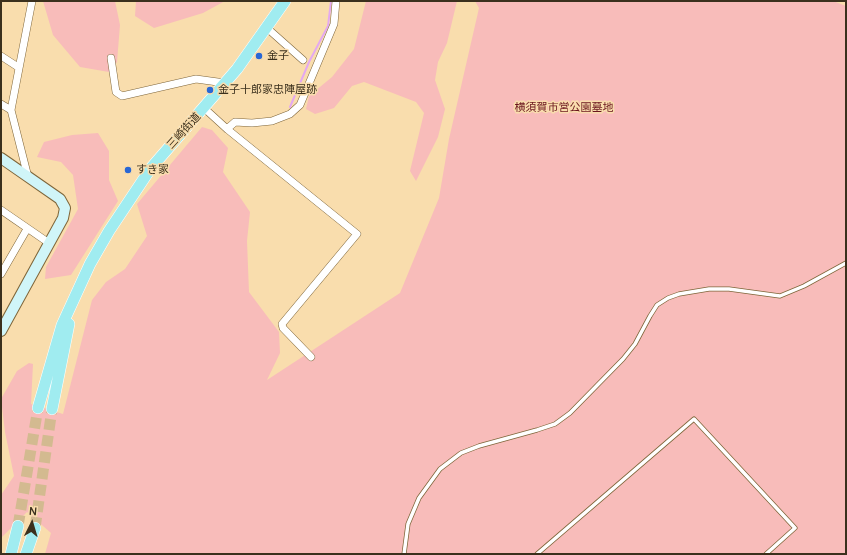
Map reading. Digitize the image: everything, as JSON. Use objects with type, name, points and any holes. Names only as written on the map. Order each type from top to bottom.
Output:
[{"type":"main road","name":"三崎街道","points":[[38,408],[62,325],[90,264],[128,200],[151,168],[225,84],[267,28],[285,1]]},
{"type":"main road","name":"三崎街道","points":[[52,409],[68,327],[80,287]]},
{"type":"main road","points":[[11,554],[18,526]]},
{"type":"main road","points":[[26,554],[35,528]]},
{"type":"street","points":[[28,178],[11,110],[18,67],[32,1]]},
{"type":"street","points":[[227,129],[235,122],[252,123],[272,121],[290,114],[300,105],[334,24],[336,1]]},
{"type":"street","points":[[267,28],[303,60]]},
{"type":"street","points":[[1,56],[18,67]]},
{"type":"street","points":[[111,58],[116,92],[122,96],[196,80],[225,84]]},
{"type":"street","points":[[1,104],[11,110]]},
{"type":"street","points":[[204,108],[227,129],[357,234],[282,324],[283,328],[311,357]]},
{"type":"street","points":[[1,158],[60,199],[65,208],[63,218],[1,331]]},
{"type":"street","points":[[1,210],[49,243]]},
{"type":"street","points":[[1,274],[27,229]]},
{"type":"street","points":[[1,258],[7,263]]},
{"type":"lane","points":[[404,554],[408,524],[419,498],[440,469],[461,453],[479,446],[555,424],[570,414],[623,359],[635,344],[650,316],[658,305],[668,298],[679,294],[709,289],[729,289],[780,296],[804,286],[846,263]]},
{"type":"lane","points":[[537,554],[694,419],[795,528],[766,554]]},
{"type":"green space","points":[[43,1],[115,1],[120,25],[117,62],[109,72],[80,67],[53,35]]},
{"type":"green space","points":[[136,1],[225,1],[203,13],[154,28],[135,16]]},
{"type":"green space","points":[[366,1],[457,1],[447,43],[438,62],[435,80],[445,109],[438,137],[416,181],[410,171],[424,113],[416,102],[364,82],[352,86],[334,108],[315,114],[306,109],[309,96],[332,77],[354,49]]},
{"type":"green space","name":"横須賀市営公園墓地","points":[[475,1],[833,1],[846,6],[846,554],[45,554],[51,533],[27,512],[1,538],[1,495],[14,476],[5,432],[1,399],[17,371],[29,363],[33,364],[31,404],[63,414],[92,300],[106,282],[125,269],[147,236],[137,204],[202,127],[212,130],[228,148],[223,172],[250,212],[247,241],[249,292],[279,332],[280,353],[267,380],[400,293],[439,198],[449,139],[479,8]]},
{"type":"green space","points":[[98,133],[109,151],[109,180],[118,201],[71,275],[45,279],[46,267],[78,209],[73,175],[61,162],[37,157],[44,142],[72,135]]},
{"type":"waterway","points":[[290,107],[309,62],[328,26],[331,1]]},
{"type":"tunnel","points":[[18,526],[38,408]]},
{"type":"tunnel","points":[[35,528],[52,409]]},
{"type":"place","name":"金子","points":[[259,56]]},
{"type":"place","name":"金子十郎家忠陣屋跡","points":[[210,90]]},
{"type":"place","name":"すき家","points":[[128,170]]}]
